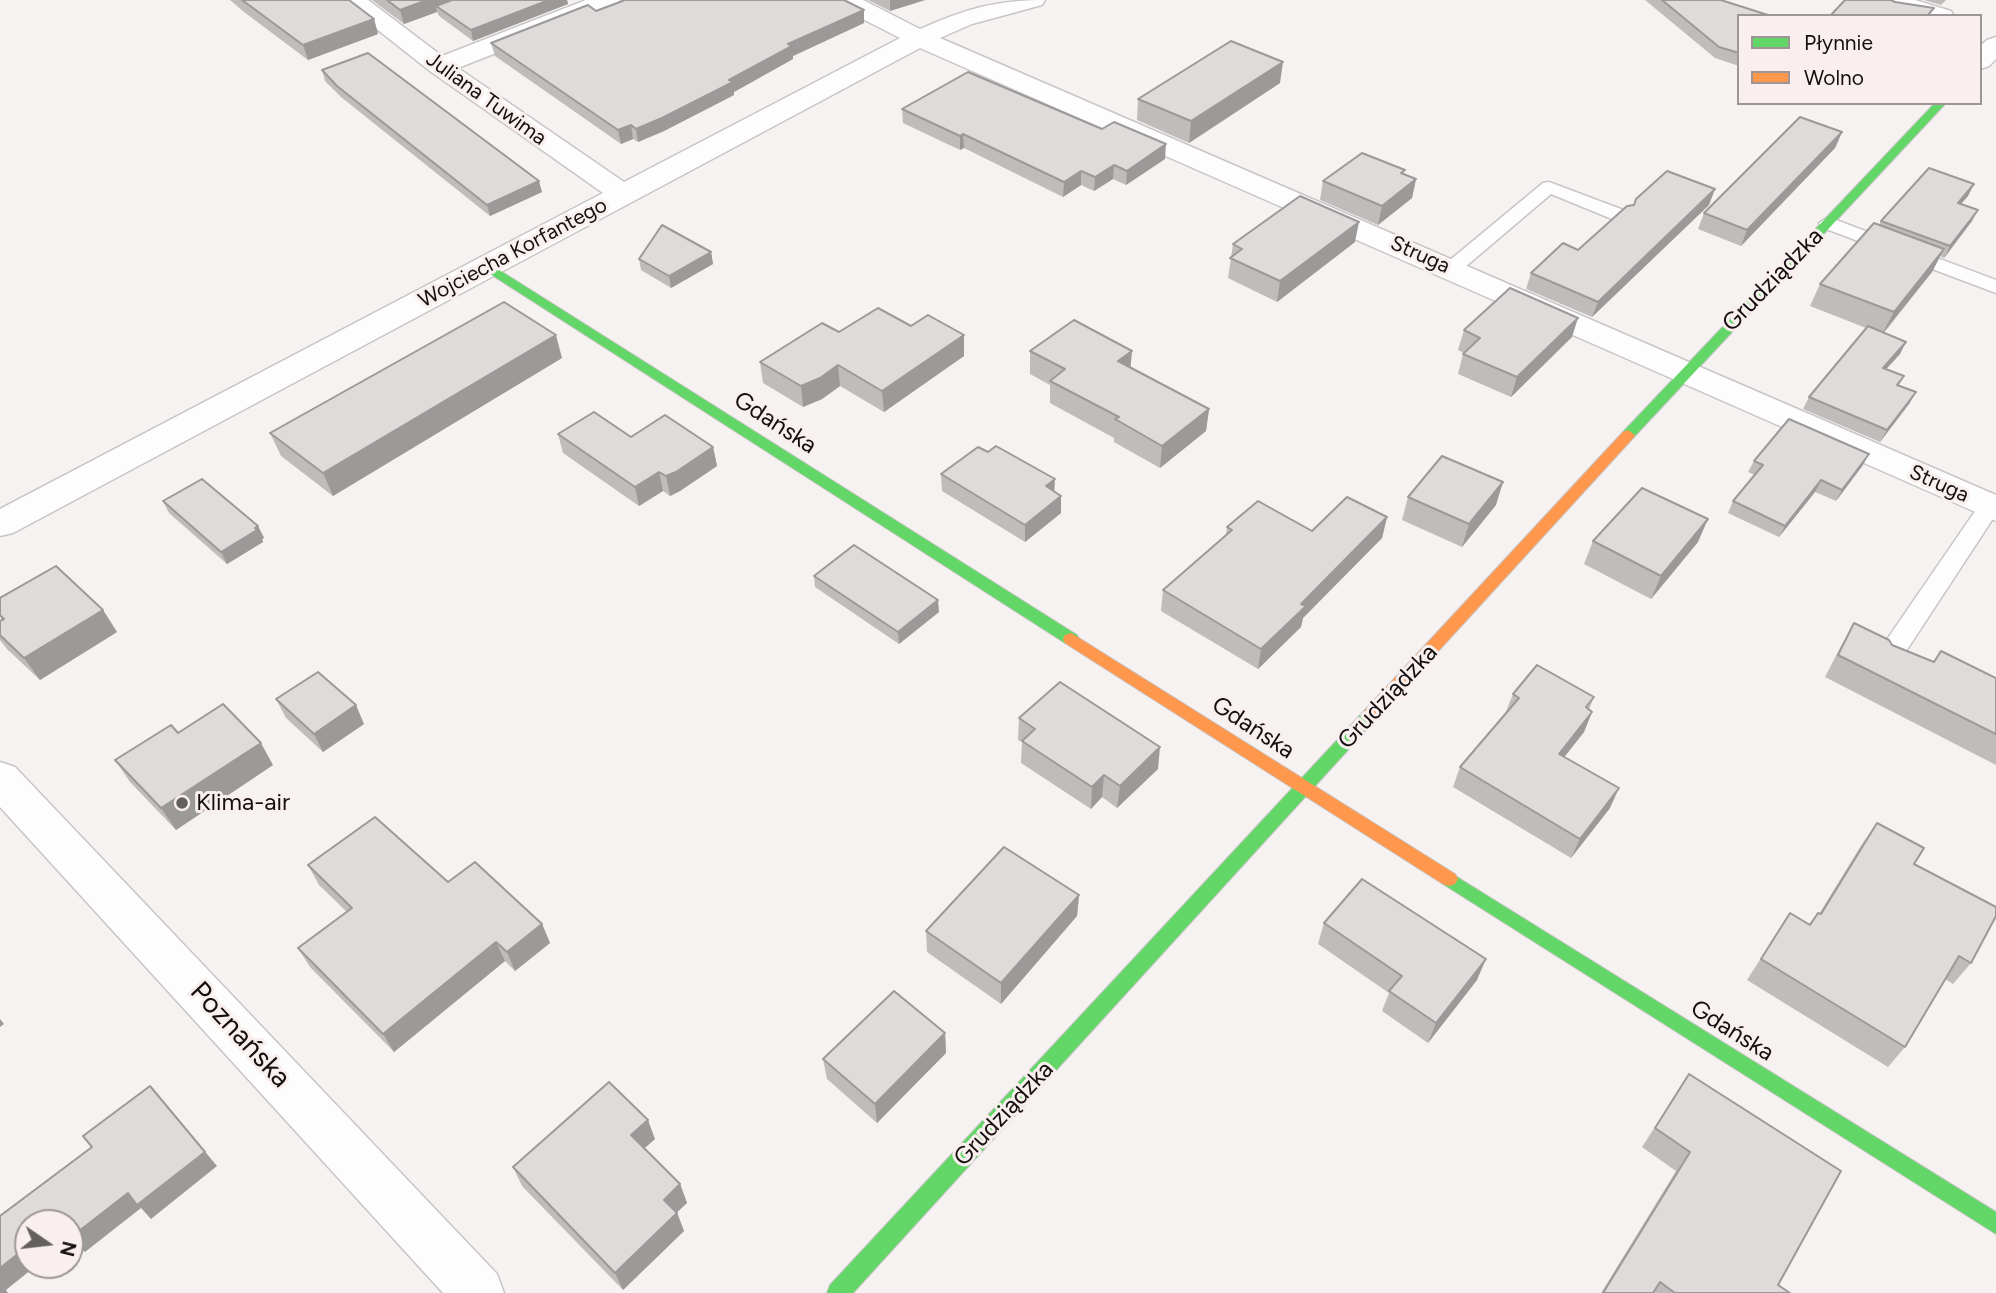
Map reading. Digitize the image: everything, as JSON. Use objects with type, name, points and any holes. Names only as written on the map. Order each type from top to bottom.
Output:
[{"type":"street","name":"Juliana Tuwima","points":[[352,0],[439,66],[622,194]]},
{"type":"street","points":[[439,66],[608,0]]},
{"type":"street","name":"Struga","points":[[844,0],[919,38],[1993,507]]},
{"type":"street","name":"Wojciecha Korfantego","points":[[0,524],[919,38],[963,19],[1033,0]]},
{"type":"street","points":[[1889,0],[1935,14]]},
{"type":"street","points":[[1982,59],[1996,45]]},
{"type":"street","name":"Grudziądzka","points":[[838,1293],[1685,373],[1939,105]]},
{"type":"street","name":"Gdańska","points":[[488,267],[1304,788],[1996,1224]]},
{"type":"street","name":"Poznańska","points":[[3,787],[478,1293]]},
{"type":"lane","points":[[1451,269],[1549,187],[1619,215]]},
{"type":"lane","points":[[1828,223],[1996,288]]},
{"type":"lane","points":[[1888,658],[1993,507]]},
{"type":"building","points":[[242,0],[349,0],[374,19],[303,45]]},
{"type":"building","points":[[387,0],[427,0],[400,10]]},
{"type":"building","points":[[452,0],[549,0],[471,30],[436,6]]},
{"type":"building","points":[[625,0],[844,0],[864,10],[788,44],[792,46],[729,80],[733,82],[636,129],[631,125],[618,130],[491,43],[588,5],[596,11]]},
{"type":"building","points":[[1662,0],[1721,0],[1765,14],[1737,14],[1737,52],[1719,47]]},
{"type":"building","points":[[1845,0],[1891,0],[1934,8],[1929,14],[1832,14]]},
{"type":"building","points":[[1231,41],[1283,62],[1191,121],[1138,99]]},
{"type":"building","points":[[368,53],[539,181],[487,205],[337,86],[322,70]]},
{"type":"building","points":[[968,72],[1102,129],[1114,122],[1166,144],[1127,171],[1114,165],[1095,177],[1081,171],[1064,182],[963,134],[960,136],[902,109]]},
{"type":"building","points":[[1800,117],[1842,132],[1747,230],[1704,213]]},
{"type":"building","points":[[1362,153],[1405,170],[1401,173],[1416,179],[1382,206],[1323,181]]},
{"type":"building","points":[[1929,168],[1974,184],[1958,203],[1978,210],[1950,246],[1881,221]]},
{"type":"building","points":[[1667,171],[1715,189],[1598,302],[1531,273],[1563,243],[1578,250],[1627,206],[1634,205],[1636,199]]},
{"type":"building","points":[[1300,196],[1359,222],[1280,281],[1230,258],[1242,249],[1233,244]]},
{"type":"building","points":[[1874,223],[1944,249],[1894,312],[1820,284]]},
{"type":"building","points":[[662,225],[711,252],[669,276],[639,259]]},
{"type":"building","points":[[1510,288],[1578,318],[1517,377],[1463,354],[1480,338],[1464,330]]},
{"type":"building","points":[[504,302],[556,335],[323,473],[270,433]]},
{"type":"building","points":[[878,308],[911,326],[928,315],[964,335],[882,391],[838,365],[820,378],[801,386],[760,362],[822,323],[839,332]]},
{"type":"building","points":[[1074,320],[1132,351],[1118,361],[1209,409],[1162,446],[1115,419],[1119,417],[1050,381],[1065,369],[1030,351]]},
{"type":"building","points":[[1868,326],[1906,342],[1883,368],[1904,376],[1897,385],[1916,392],[1887,430],[1809,397]]},
{"type":"building","points":[[594,412],[631,437],[665,415],[713,447],[676,472],[666,476],[659,472],[635,487],[558,434]]},
{"type":"building","points":[[1789,419],[1869,454],[1842,490],[1821,480],[1785,526],[1733,501],[1763,465],[1754,461]]},
{"type":"building","points":[[996,446],[1055,479],[1046,486],[1061,496],[1025,525],[941,474],[978,447],[988,452]]},
{"type":"building","points":[[1442,456],[1503,482],[1469,524],[1408,497]]},
{"type":"building","points":[[202,479],[258,526],[255,528],[257,530],[221,552],[163,501]]},
{"type":"building","points":[[1642,488],[1708,519],[1661,576],[1593,541]]},
{"type":"building","points":[[1347,497],[1387,517],[1301,604],[1306,606],[1261,649],[1163,590],[1232,530],[1227,527],[1258,501],[1312,531]]},
{"type":"building","points":[[854,545],[938,600],[898,632],[814,576]]},
{"type":"building","points":[[56,566],[103,610],[24,658],[0,635],[0,621],[4,619],[0,615],[0,598]]},
{"type":"building","points":[[1854,623],[1889,640],[1892,645],[1934,662],[1941,651],[1996,678],[1996,734],[1838,655]]},
{"type":"building","points":[[1537,665],[1594,697],[1586,707],[1592,712],[1559,754],[1619,788],[1580,839],[1460,767],[1519,698],[1513,694]]},
{"type":"building","points":[[318,672],[356,705],[314,734],[276,699]]},
{"type":"building","points":[[1060,682],[1160,747],[1120,786],[1104,775],[1092,787],[1022,741],[1035,729],[1019,718]]},
{"type":"building","points":[[223,704],[261,743],[161,808],[115,760],[171,725],[178,733]]},
{"type":"building","points":[[375,817],[448,882],[475,862],[542,924],[507,952],[496,942],[383,1034],[298,948],[352,908],[308,865]]},
{"type":"building","points":[[1877,823],[1924,848],[1914,864],[1996,907],[1996,916],[1971,963],[1959,956],[1905,1047],[1761,959],[1790,913],[1810,925],[1818,913],[1821,914]]},
{"type":"building","points":[[1004,847],[1079,895],[1001,983],[926,931]]},
{"type":"building","points":[[1362,879],[1486,959],[1436,1023],[1389,991],[1402,976],[1324,923]]},
{"type":"building","points":[[894,991],[945,1033],[875,1104],[823,1059]]},
{"type":"building","points":[[1689,1074],[1841,1171],[1778,1285],[1790,1293],[1675,1293],[1660,1282],[1653,1293],[1603,1293],[1690,1152],[1655,1128]]},
{"type":"building","points":[[609,1082],[648,1120],[631,1135],[680,1184],[664,1200],[677,1213],[615,1273],[513,1167]]},
{"type":"building","points":[[150,1086],[205,1152],[137,1205],[128,1193],[84,1227],[84,1209],[14,1209],[14,1257],[0,1268],[0,1216],[92,1147],[83,1136]]},
{"type":"traffic: fast","points":[[1628,435],[1939,105]]},
{"type":"traffic: fast","points":[[488,267],[1071,639]]},
{"type":"traffic: fast","points":[[838,1293],[1372,713]]},
{"type":"traffic: fast","points":[[1449,879],[1996,1224]]},
{"type":"traffic: slow","points":[[1372,713],[1628,435]]},
{"type":"traffic: slow","points":[[1071,639],[1449,879]]},
{"type":"place","name":"Klima-air","points":[[182,803]]}]
